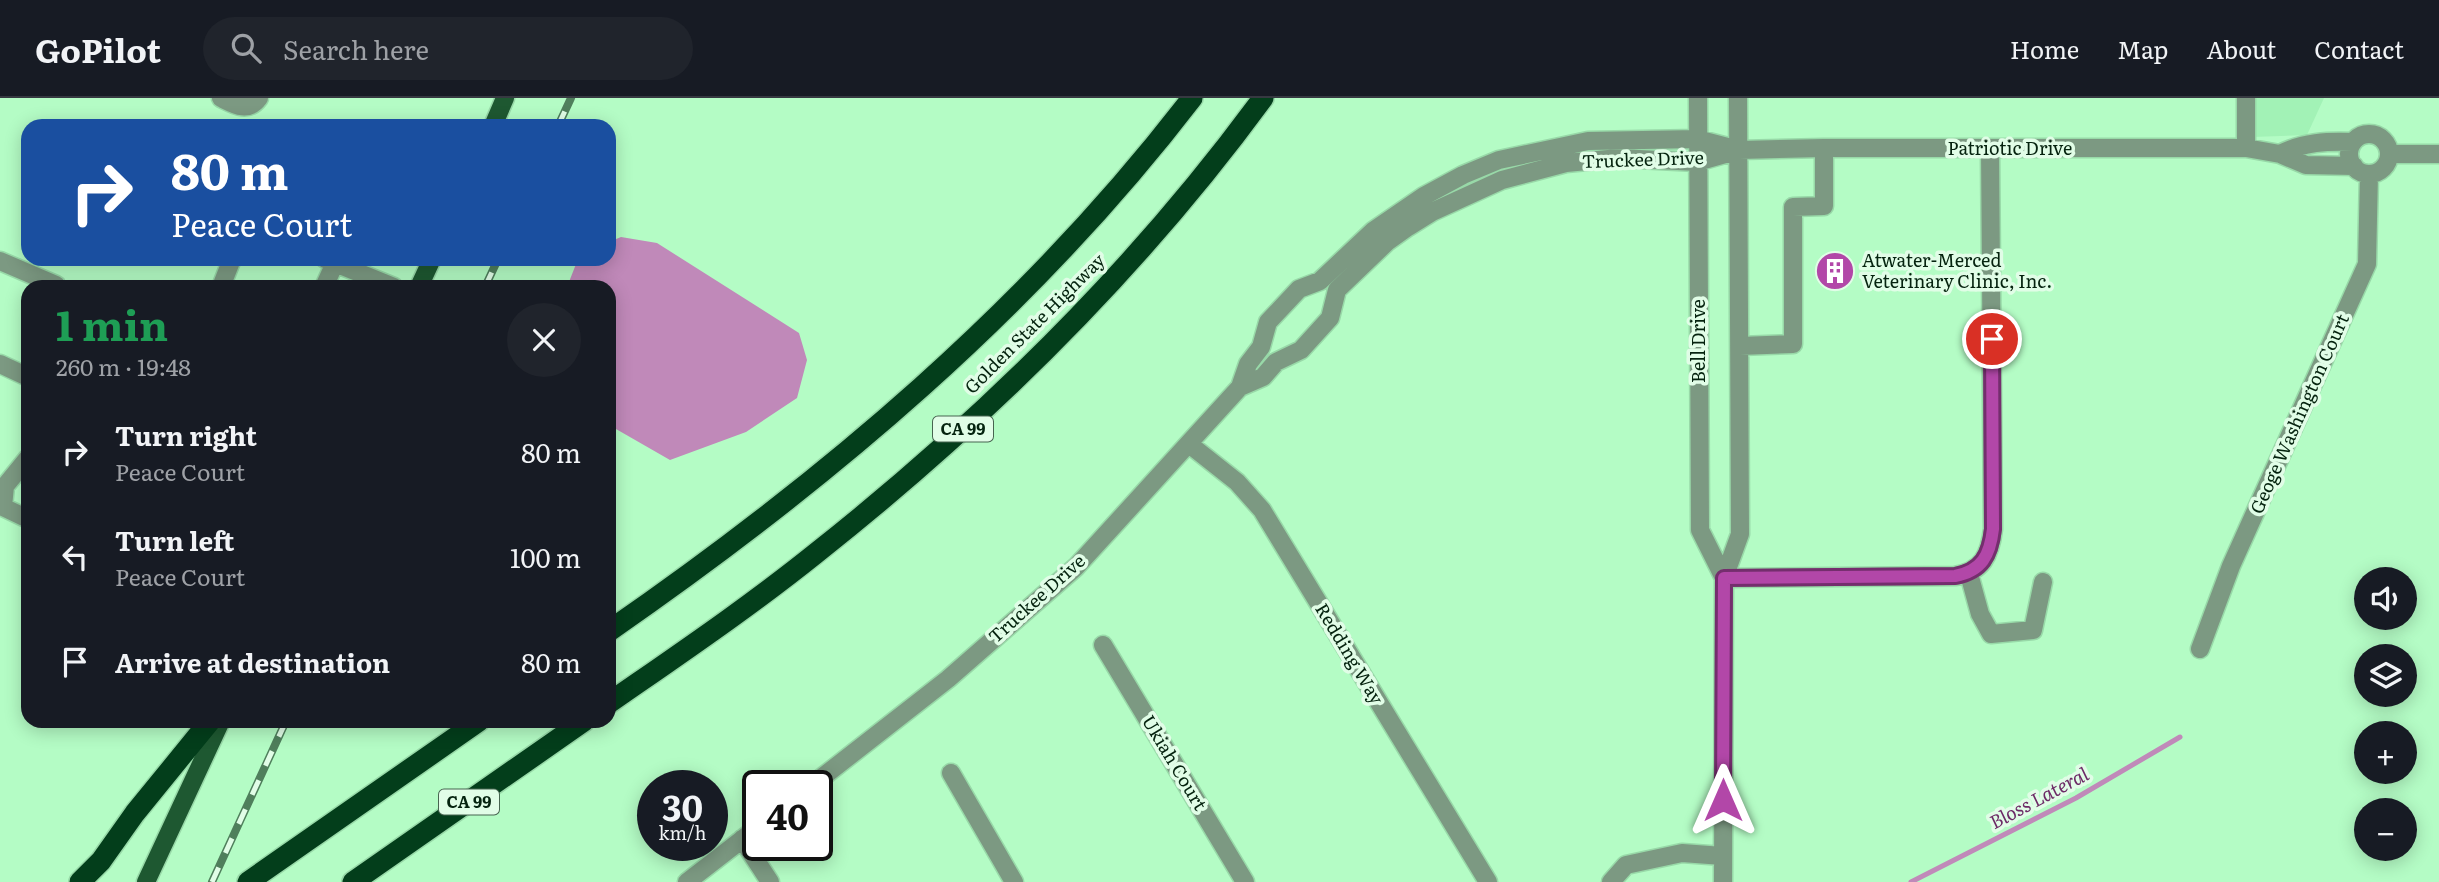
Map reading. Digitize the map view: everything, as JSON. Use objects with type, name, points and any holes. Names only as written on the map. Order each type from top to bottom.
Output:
[{"type":"highway","name":"Golden State Highway","points":[[616,626],[715,557],[859,444],[928,384],[1086,224],[1192,98]]},
{"type":"highway","name":"Golden State Highway","points":[[616,698],[815,554],[958,434],[1083,312],[1130,260],[1263,98]]},
{"type":"highway","points":[[80,882],[101,861],[135,813],[204,728]]},
{"type":"highway","points":[[248,882],[469,728]]},
{"type":"highway","name":"CA 99","points":[[353,882],[574,728]]},
{"type":"main road","points":[[495,119],[505,98]]},
{"type":"main road","points":[[146,882],[217,728]]},
{"type":"street","points":[[221,98],[241,107],[251,106],[259,98]]},
{"type":"street","name":"Bell Drive","points":[[1698,98],[1700,530],[1724,578]]},
{"type":"street","name":"Bell Drive","points":[[1723,882],[1724,578],[1741,534],[1738,98]]},
{"type":"street","points":[[2246,98],[2246,148]]},
{"type":"street","points":[[2364,134],[2377,136],[2387,145],[2389,154],[2382,169],[2361,170],[2349,155],[2353,142],[2364,134]]},
{"type":"street","name":"Truckee Drive","points":[[1240,387],[1263,377],[1276,362],[1301,349],[1330,318],[1337,290],[1387,242],[1405,220],[1463,175],[1499,160],[1588,141],[1697,139],[1739,150]]},
{"type":"street","name":"Patriotic Drive","points":[[2280,154],[2295,146],[2330,141],[2353,142]]},
{"type":"street","points":[[1740,346],[1793,344],[1793,207],[1824,206],[1824,148]]},
{"type":"street","name":"Patriotic Drive","points":[[1739,150],[2246,148],[2280,154],[2306,165],[2361,170]]},
{"type":"street","points":[[1724,578],[1969,574],[1981,565],[1990,550],[1993,529],[1990,149]]},
{"type":"street","name":"Truckee Drive","points":[[831,770],[948,679],[1076,567],[1240,387],[1248,364],[1261,347],[1268,322],[1299,289],[1320,281],[1365,238],[1480,190],[1531,172],[1596,159],[1647,158],[1697,162],[1739,150]]},
{"type":"street","points":[[1527,153],[1531,172]]},
{"type":"street","points":[[2389,154],[2439,154]]},
{"type":"street","name":"Geoge Washington Court","points":[[2200,649],[2231,566],[2367,264],[2361,170]]},
{"type":"street","points":[[0,261],[44,280]]},
{"type":"street","points":[[342,266],[377,280]]},
{"type":"street","points":[[1299,289],[1320,295],[1330,318]]},
{"type":"street","points":[[1268,322],[1269,336],[1275,346],[1284,351],[1301,349]]},
{"type":"street","points":[[0,364],[21,374]]},
{"type":"street","name":"Redding Way","points":[[1189,444],[1237,482],[1262,510],[1488,882]]},
{"type":"street","points":[[21,467],[5,486],[2,497],[3,507],[21,516]]},
{"type":"street","points":[[1969,574],[1980,614],[1991,634],[2033,630],[2043,582]]},
{"type":"street","name":"Ukiah Court","points":[[1103,645],[1245,882]]},
{"type":"street","points":[[951,773],[1014,882]]},
{"type":"street","points":[[687,882],[742,839]]},
{"type":"street","points":[[1611,882],[1626,865],[1682,853],[1723,856]]},
{"type":"street","points":[[756,861],[770,882]]},
{"type":"shaded area","points":[[2251,98],[2324,98],[2307,135],[2252,137]]},
{"type":"shaded area","points":[[621,237],[657,243],[799,333],[807,360],[797,398],[746,432],[670,460],[616,429],[616,280],[570,280],[575,266],[616,266],[616,239]]},
{"type":"waterway","name":"Bloss Lateral","points":[[1911,882],[2076,798],[2180,737]]},
{"type":"railway","points":[[561,119],[571,98]]},
{"type":"railway","points":[[488,280],[495,266]]},
{"type":"railway","points":[[212,882],[283,728]]},
{"type":"place","name":"Atwater-Merced Veterinary Clinic, Inc.","points":[[1835,271]]},
{"type":"route","points":[[1723,800],[1724,578],[1955,576],[1969,574],[1981,565],[1990,550],[1993,529],[1992,339]]}]
